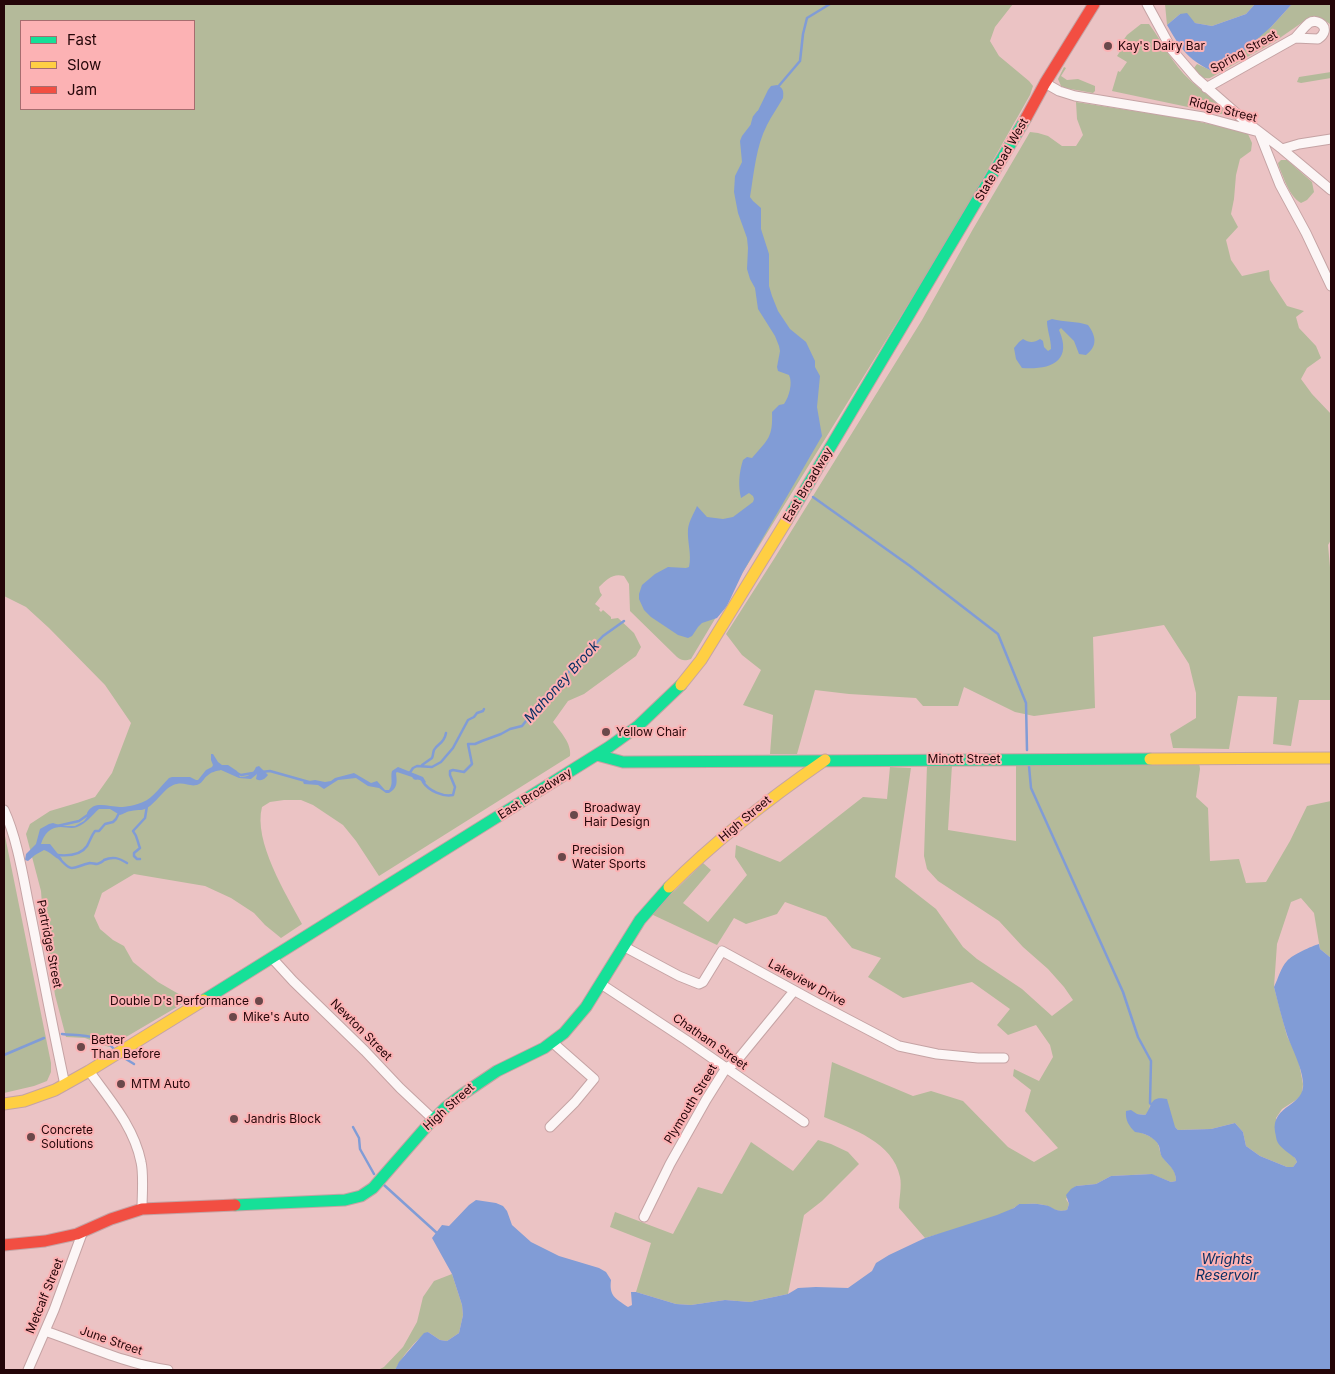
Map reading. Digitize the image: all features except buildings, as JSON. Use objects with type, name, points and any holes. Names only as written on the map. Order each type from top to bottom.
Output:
[{"type":"street","name":"State Road West","points":[[910,315],[1023,125],[1045,83],[1094,4]]},
{"type":"street","points":[[1147,4],[1172,50],[1190,72],[1206,88],[1282,148],[1331,190]]},
{"type":"street","name":"Spring Street","points":[[1206,88],[1294,38]]},
{"type":"street","name":"Ridge Street","points":[[1045,83],[1062,92],[1081,98],[1203,117],[1260,132],[1280,185],[1306,233],[1331,286]]},
{"type":"street","points":[[1282,148],[1331,139]]},
{"type":"street","name":"East Broadway","points":[[4,1104],[24,1101],[55,1090],[118,1054],[597,755],[638,726],[684,682],[701,660],[910,315]]},
{"type":"street","name":"Minott Street","points":[[597,755],[623,762],[1331,758]]},
{"type":"street","name":"High Street","points":[[4,1245],[45,1241],[77,1234],[142,1209],[345,1200],[368,1192],[381,1181],[433,1119],[458,1096],[477,1082],[542,1049],[562,1035],[575,1021],[601,984],[634,928],[655,902],[690,866],[764,803],[784,787],[825,760]]},
{"type":"street","name":"Partridge Street","points":[[4,810],[20,864],[65,1085]]},
{"type":"street","name":"Lakeview Drive","points":[[623,946],[699,984],[703,982],[722,951],[899,1046],[936,1054],[978,1058],[1004,1058]]},
{"type":"street","name":"Newton Street","points":[[272,958],[433,1119]]},
{"type":"street","name":"Chatham Street","points":[[601,984],[804,1122]]},
{"type":"street","name":"Plymouth Street","points":[[644,1217],[670,1164],[726,1068],[735,1063],[794,991]]},
{"type":"street","points":[[550,1127],[575,1102],[594,1079],[552,1042]]},
{"type":"street","points":[[89,1071],[120,1113],[131,1132],[141,1163],[142,1209]]},
{"type":"street","name":"Metcalf Street","points":[[28,1370],[84,1231]]},
{"type":"street","name":"June Street","points":[[45,1330],[128,1362],[168,1370]]},
{"type":"green space","points":[[4,4],[1013,4],[995,27],[990,41],[999,56],[1033,86],[1030,95],[949,238],[691,659],[684,660],[677,657],[630,611],[629,584],[624,576],[613,576],[599,587],[602,595],[595,604],[600,608],[601,612],[603,610],[611,619],[618,618],[634,633],[641,647],[636,656],[584,694],[568,701],[553,722],[567,742],[570,756],[379,876],[343,825],[313,805],[301,800],[284,800],[270,802],[262,807],[260,821],[266,851],[280,883],[302,924],[281,938],[254,913],[231,898],[205,886],[134,874],[102,893],[94,916],[100,929],[124,946],[133,962],[158,982],[189,1000],[109,1047],[85,1038],[66,1037],[55,995],[43,919],[41,891],[26,834],[30,824],[50,811],[95,797],[112,773],[131,723],[105,685],[26,607],[4,596]]},
{"type":"green space","points":[[1165,4],[1255,4],[1246,14],[1212,26],[1195,23],[1180,14],[1167,25]]},
{"type":"green space","points":[[1292,4],[1331,4],[1331,27],[1330,24],[1319,17],[1310,17],[1274,42],[1210,78],[1204,78],[1197,73],[1194,68],[1197,64],[1210,70],[1271,27]]},
{"type":"green space","points":[[1141,24],[1149,24],[1178,67],[1220,106],[1225,113],[1221,114],[1112,91],[1118,71],[1120,72],[1127,62],[1117,56],[1121,50],[1118,48],[1127,35]]},
{"type":"green space","points":[[1064,67],[1066,68],[1061,76],[1067,80],[1078,79],[1095,86],[1095,91],[1093,93],[1061,86],[1058,79]]},
{"type":"green space","points":[[1331,72],[1331,78],[1297,82],[1299,77]]},
{"type":"green space","points":[[1076,102],[1186,119],[1237,130],[1248,134],[1252,143],[1251,151],[1240,159],[1236,175],[1231,214],[1238,227],[1226,240],[1231,260],[1242,276],[1269,270],[1270,280],[1287,306],[1304,311],[1296,317],[1299,328],[1316,346],[1321,358],[1307,368],[1301,379],[1331,414],[1331,540],[1328,545],[1331,568],[1331,700],[1299,700],[1291,746],[1273,744],[1277,697],[1238,696],[1229,749],[1173,748],[1170,734],[1196,718],[1196,693],[1189,664],[1164,625],[1093,637],[1095,708],[1034,716],[1015,712],[964,687],[958,706],[923,706],[916,698],[815,690],[797,754],[770,754],[773,715],[743,705],[761,670],[742,655],[726,634],[922,320],[1030,132],[1048,136],[1062,146],[1076,146],[1083,135],[1077,119]]},
{"type":"green space","points":[[1281,160],[1287,160],[1312,182],[1314,192],[1307,200],[1301,203],[1293,196],[1279,167],[1278,163]]},
{"type":"green space","points":[[1199,762],[1200,769],[1196,797],[1208,808],[1210,861],[1239,859],[1246,883],[1266,882],[1290,841],[1307,806],[1331,801],[1331,958],[1320,949],[1314,913],[1301,898],[1291,902],[1277,944],[1274,987],[1287,1036],[1298,1058],[1303,1084],[1302,1095],[1282,1109],[1276,1118],[1279,1143],[1297,1162],[1293,1167],[1287,1167],[1260,1156],[1246,1146],[1243,1132],[1235,1123],[1211,1129],[1178,1130],[1150,1105],[1149,1111],[1145,1115],[1137,1114],[1142,1133],[1153,1138],[1157,1143],[1164,1159],[1175,1173],[1176,1181],[1171,1182],[1151,1174],[1111,1176],[1096,1184],[1076,1186],[1066,1199],[1069,1204],[1067,1210],[1057,1210],[1041,1204],[1019,1204],[989,1219],[925,1238],[899,1208],[900,1177],[896,1165],[889,1155],[870,1138],[824,1117],[832,1062],[913,1096],[931,1091],[963,1101],[1008,1147],[1034,1162],[1058,1148],[1025,1111],[1031,1090],[1013,1076],[1014,1069],[1039,1081],[1053,1057],[1050,1045],[1036,1025],[1008,1035],[997,1025],[1010,1009],[972,982],[903,998],[868,977],[881,958],[852,948],[826,917],[785,902],[777,914],[746,924],[734,918],[717,945],[651,914],[703,863],[711,870],[683,903],[708,922],[747,875],[735,857],[736,845],[780,862],[863,797],[887,799],[890,767],[911,768],[895,877],[936,909],[963,947],[977,959],[1022,989],[1052,1016],[1073,1000],[1064,987],[999,921],[938,881],[927,869],[924,856],[927,765],[952,765],[948,830],[1016,841],[1016,763]]},
{"type":"green space","points":[[4,831],[51,1063],[51,1072],[47,1081],[4,1093]]},
{"type":"green space","points":[[818,1140],[848,1152],[859,1164],[822,1201],[804,1215],[788,1294],[750,1302],[725,1300],[691,1305],[676,1304],[636,1292],[651,1243],[610,1227],[615,1212],[673,1234],[698,1187],[722,1194],[751,1142],[793,1171]]},
{"type":"green space","points":[[452,1274],[462,1305],[463,1315],[459,1333],[447,1341],[440,1340],[428,1332],[409,1349],[395,1370],[378,1370],[384,1367],[403,1347],[417,1322],[423,1297],[434,1281]]},
{"type":"water","points":[[1255,4],[1292,4],[1271,27],[1240,54],[1210,70],[1195,61],[1184,51],[1167,25],[1180,14],[1187,13],[1195,23],[1212,26],[1246,14]]},
{"type":"water","points":[[777,85],[783,90],[783,98],[767,125],[760,142],[750,197],[761,208],[761,229],[769,254],[769,286],[772,296],[778,311],[790,329],[806,342],[820,376],[817,407],[822,436],[743,572],[727,606],[717,618],[702,623],[692,636],[688,638],[678,635],[644,610],[639,599],[642,585],[655,574],[668,567],[689,567],[688,529],[697,506],[707,517],[723,519],[733,517],[753,502],[753,496],[749,493],[741,498],[739,479],[743,460],[747,457],[752,458],[766,442],[772,427],[772,412],[779,405],[784,404],[790,390],[791,382],[789,375],[778,371],[777,367],[779,346],[758,309],[755,288],[747,269],[747,238],[738,213],[734,192],[735,176],[742,162],[740,141],[742,136],[752,123],[768,90],[771,86]]},
{"type":"water","points":[[1052,319],[1088,325],[1094,337],[1094,344],[1090,352],[1086,355],[1079,354],[1074,341],[1061,328],[1059,330],[1063,341],[1063,350],[1061,357],[1050,365],[1022,368],[1016,359],[1014,348],[1023,339],[1032,342],[1040,339],[1048,351],[1051,349],[1047,321]]},
{"type":"water","points":[[211,754],[222,765],[228,765],[237,771],[240,777],[250,775],[259,766],[268,775],[260,780],[256,779],[257,774],[251,779],[239,778],[221,770],[215,771],[196,785],[173,785],[145,809],[130,811],[120,815],[110,809],[99,809],[80,826],[73,828],[57,827],[46,834],[41,844],[50,844],[61,860],[44,850],[28,861],[25,860],[26,854],[36,844],[40,829],[53,823],[62,826],[75,826],[84,821],[90,809],[97,805],[122,807],[140,803],[150,798],[172,777],[190,777],[198,780],[213,765]]},
{"type":"water","points":[[398,767],[423,777],[426,782],[424,784],[420,780],[415,780],[412,777],[397,772],[395,787],[389,793],[386,793],[379,788],[368,786],[356,778],[338,780],[324,789],[318,785],[304,784],[303,782],[315,780],[331,781],[335,778],[354,773],[371,783],[377,781],[385,790],[389,790],[392,771]]},
{"type":"water","name":"Wrights Reservoir","points":[[1319,944],[1320,949],[1331,958],[1331,1370],[395,1370],[399,1362],[424,1333],[428,1332],[440,1340],[447,1341],[459,1333],[463,1315],[462,1305],[452,1274],[432,1238],[442,1225],[449,1226],[476,1200],[503,1206],[512,1225],[531,1242],[559,1256],[599,1268],[606,1272],[611,1280],[612,1293],[628,1307],[632,1305],[631,1292],[676,1304],[691,1305],[725,1300],[750,1302],[788,1294],[798,1288],[848,1288],[872,1271],[876,1263],[889,1255],[925,1238],[997,1215],[1019,1204],[1041,1204],[1059,1211],[1067,1210],[1069,1204],[1066,1195],[1071,1189],[1076,1186],[1096,1184],[1111,1176],[1152,1174],[1171,1182],[1176,1181],[1173,1170],[1162,1157],[1155,1140],[1142,1133],[1135,1132],[1129,1125],[1126,1117],[1126,1111],[1131,1110],[1137,1114],[1145,1115],[1152,1102],[1161,1098],[1167,1099],[1175,1127],[1178,1130],[1211,1129],[1235,1123],[1243,1132],[1246,1146],[1260,1156],[1287,1167],[1293,1167],[1297,1162],[1278,1143],[1275,1123],[1283,1110],[1299,1096],[1303,1082],[1299,1064],[1287,1035],[1274,987],[1287,961]]},
{"type":"waterway","name":"Mahoney Brook","points":[[777,88],[800,61],[807,18],[830,4]]},
{"type":"waterway","name":"Mahoney Brook","points":[[752,124],[758,112]]},
{"type":"waterway","points":[[813,497],[910,566],[998,634],[1026,703],[1027,750]]},
{"type":"waterway","name":"Mahoney Brook","points":[[423,782],[436,793],[453,795],[455,787],[450,771],[464,772],[472,764],[468,744],[475,744],[522,726],[537,711],[543,699],[603,636],[624,621]]},
{"type":"waterway","points":[[409,774],[417,766],[432,767],[441,762],[453,748],[468,720],[484,709]]},
{"type":"waterway","points":[[422,765],[432,758],[434,750],[444,739],[446,733]]},
{"type":"waterway","points":[[1029,766],[1031,788],[1123,992],[1138,1037],[1151,1061],[1150,1103],[1152,1105]]},
{"type":"waterway","name":"Mahoney Brook","points":[[261,772],[270,771],[309,782]]},
{"type":"waterway","name":"Mahoney Brook","points":[[237,773],[241,775],[253,773]]},
{"type":"waterway","points":[[140,859],[134,856],[134,853],[140,848],[133,831],[145,818],[146,806]]},
{"type":"waterway","points":[[57,855],[69,855],[84,849],[95,831],[99,831],[105,824],[113,822],[120,811]]},
{"type":"waterway","name":"Mahoney Brook","points":[[57,826],[79,821],[89,814]]},
{"type":"waterway","points":[[59,858],[70,868],[90,863],[98,864],[110,858],[119,859],[127,863]]},
{"type":"waterway","points":[[62,1034],[97,1038],[115,1050]]},
{"type":"waterway","points":[[4,1055],[44,1038]]},
{"type":"waterway","points":[[121,1056],[134,1064]]},
{"type":"waterway","points":[[353,1127],[359,1138],[360,1149],[374,1174]]},
{"type":"waterway","points":[[384,1185],[438,1234]]},
{"type":"traffic: fast","points":[[787,520],[1026,118]]},
{"type":"traffic: fast","points":[[204,1000],[609,747],[638,726],[681,685]]},
{"type":"traffic: fast","points":[[597,755],[623,762],[1150,759]]},
{"type":"traffic: fast","points":[[235,1205],[345,1200],[361,1196],[373,1188],[446,1107],[497,1071],[544,1048],[564,1033],[586,1007],[640,920],[669,887]]},
{"type":"traffic: slow","points":[[681,685],[701,660],[787,520]]},
{"type":"traffic: slow","points":[[1150,759],[1331,758]]},
{"type":"traffic: slow","points":[[669,887],[744,820],[825,760]]},
{"type":"traffic: slow","points":[[4,1104],[24,1101],[55,1090],[204,1000]]},
{"type":"traffic: jam","points":[[1026,118],[1045,83],[1094,4]]},
{"type":"traffic: jam","points":[[4,1245],[45,1241],[77,1234],[111,1219],[142,1209],[235,1205]]},
{"type":"place","name":"Kay's Dairy Bar","points":[[1108,46]]},
{"type":"place","name":"Yellow Chair","points":[[606,732]]},
{"type":"place","name":"Broadway Hair Design","points":[[574,815]]},
{"type":"place","name":"Precision Water Sports","points":[[562,857]]},
{"type":"place","name":"Double D's Performance","points":[[259,1001]]},
{"type":"place","name":"Mike's Auto","points":[[233,1017]]},
{"type":"place","name":"Better Than Before","points":[[81,1047]]},
{"type":"place","name":"MTM Auto","points":[[121,1084]]},
{"type":"place","name":"Jandris Block","points":[[234,1119]]},
{"type":"place","name":"Concrete Solutions","points":[[31,1137]]}]
